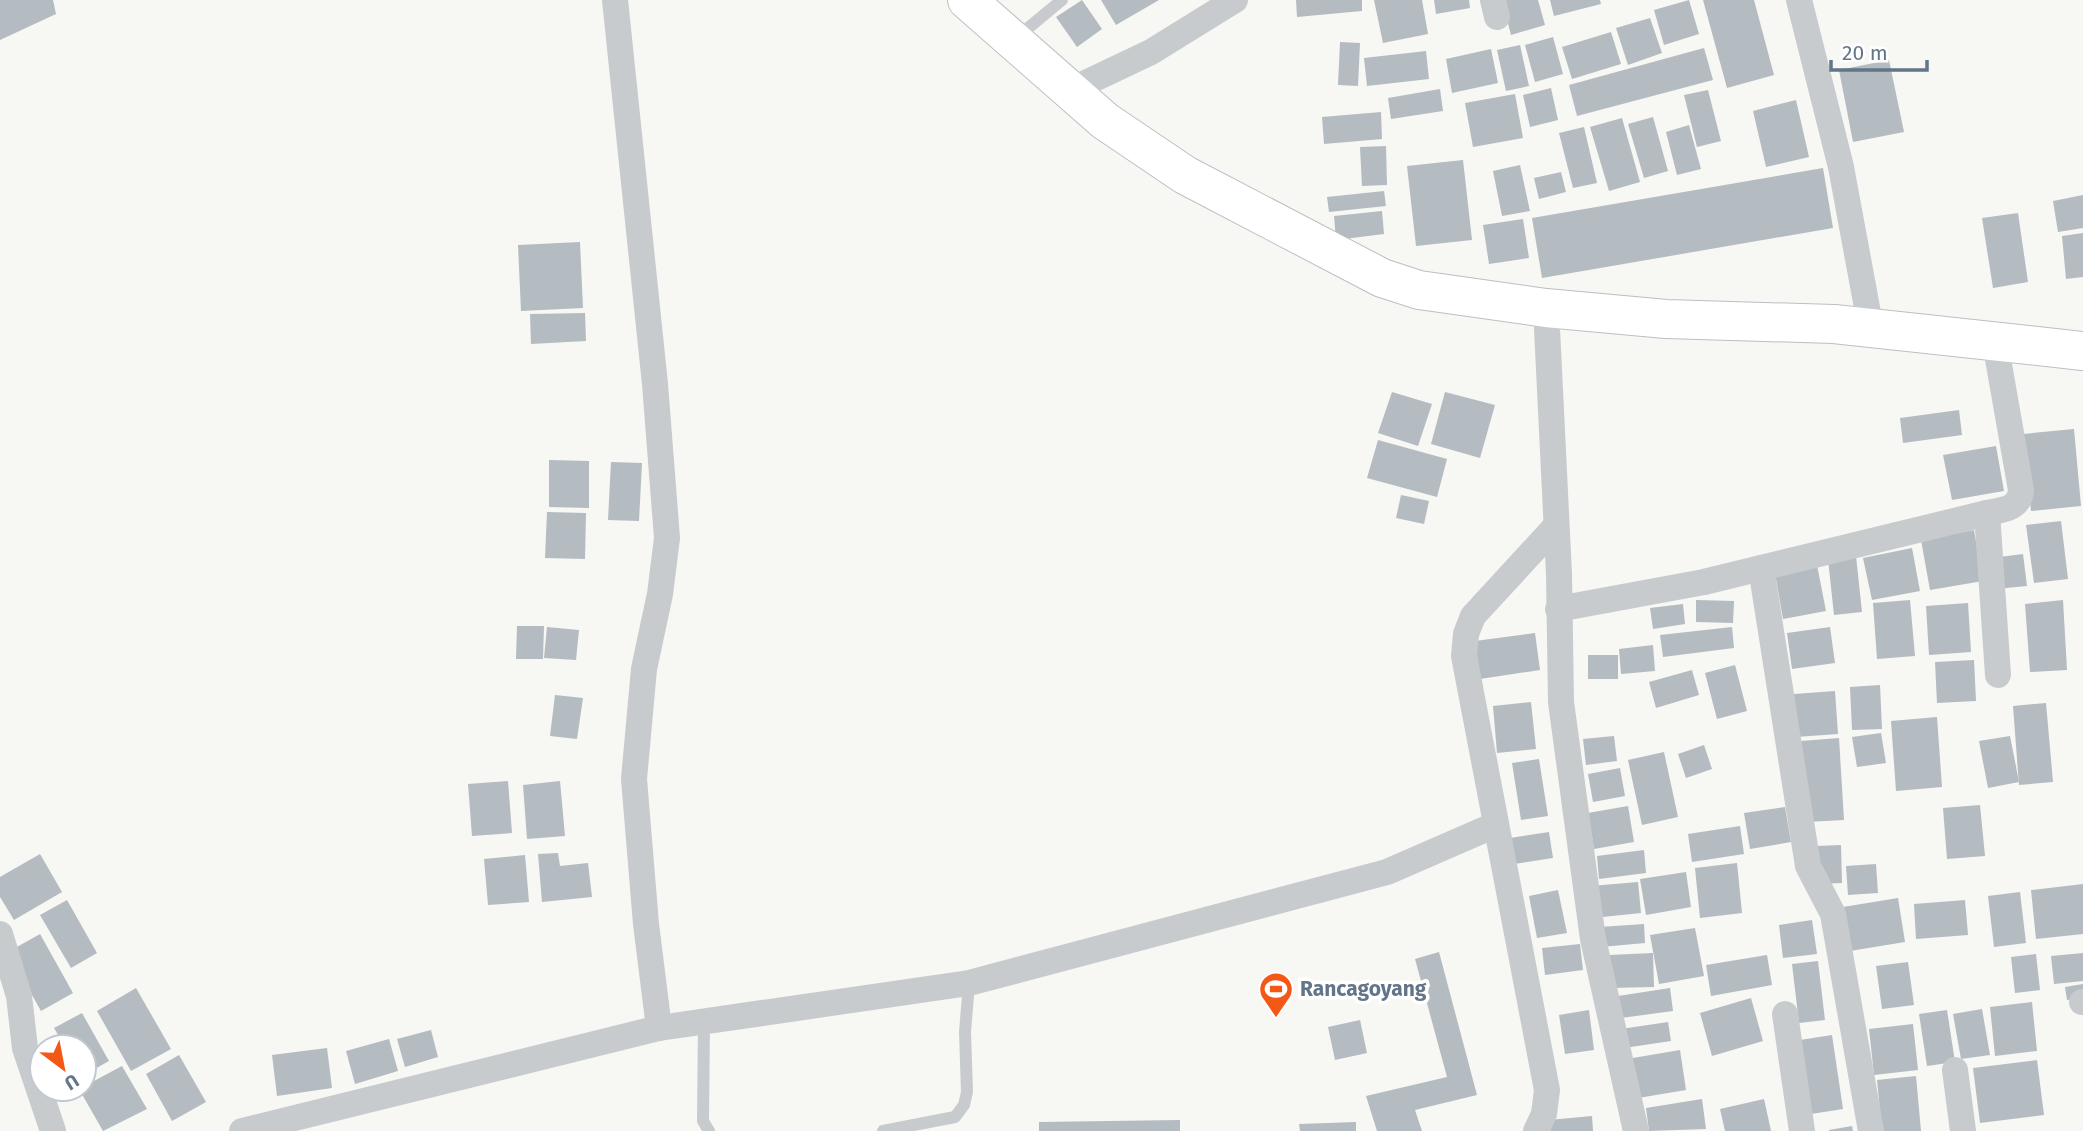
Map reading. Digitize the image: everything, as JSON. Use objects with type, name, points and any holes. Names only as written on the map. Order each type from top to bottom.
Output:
[{"type":"main road","points":[[967,0],[1105,121],[1185,175],[1382,278],[1419,290],[1546,308],[1666,319],[1834,324],[2083,351]]},
{"type":"street","points":[[615,0],[655,384],[667,538],[660,594],[644,668],[634,779],[646,925],[659,1028]]},
{"type":"street","points":[[1071,90],[1161,47],[1235,0]]},
{"type":"street","points":[[1799,0],[1841,167],[1871,329]]},
{"type":"street","points":[[1546,308],[1561,702],[1594,939],[1636,1131]]},
{"type":"street","points":[[1558,609],[1761,569],[2012,506],[2021,490],[1995,342]]},
{"type":"street","points":[[1987,513],[1998,675]]},
{"type":"street","points":[[1536,1131],[1544,1114],[1547,1090],[1464,656],[1466,634],[1480,607],[1555,527]]},
{"type":"street","points":[[1761,569],[1808,866],[1833,914],[1871,1131]]},
{"type":"street","points":[[242,1131],[659,1028],[969,983],[1387,872],[1495,825]]},
{"type":"street","points":[[0,934],[19,996],[25,1048],[53,1131]]},
{"type":"street","points":[[1785,1014],[1802,1131]]},
{"type":"street","points":[[1955,1070],[1964,1131]]},
{"type":"lane","points":[[1012,41],[1062,0]]},
{"type":"lane","points":[[883,1131],[955,1117],[961,1112],[967,1092],[965,1032],[969,983]]},
{"type":"lane","points":[[704,1020],[703,1121],[709,1131]]},
{"type":"building","points":[[0,0],[53,0],[56,14],[0,40]]},
{"type":"building","points":[[1082,0],[1102,29],[1077,47],[1056,17]]},
{"type":"building","points":[[1101,0],[1159,0],[1116,25]]},
{"type":"building","points":[[1296,0],[1362,0],[1362,11],[1297,17]]},
{"type":"building","points":[[1374,0],[1422,0],[1428,34],[1383,43]]},
{"type":"building","points":[[1434,0],[1469,0],[1470,8],[1436,14]]},
{"type":"building","points":[[1502,0],[1538,0],[1545,25],[1511,35]]},
{"type":"building","points":[[1550,0],[1600,0],[1601,4],[1554,16]]},
{"type":"building","points":[[1689,0],[1699,34],[1664,45],[1654,10]]},
{"type":"building","points":[[1703,0],[1754,0],[1774,75],[1727,88]]},
{"type":"building","points":[[1650,18],[1662,53],[1628,65],[1616,28]]},
{"type":"building","points":[[1611,32],[1621,64],[1572,79],[1562,47]]},
{"type":"building","points":[[1553,37],[1563,74],[1535,82],[1525,45]]},
{"type":"building","points":[[1340,42],[1360,43],[1358,86],[1338,85]]},
{"type":"building","points":[[1520,45],[1529,86],[1506,91],[1497,50]]},
{"type":"building","points":[[1704,48],[1713,80],[1577,116],[1569,85]]},
{"type":"building","points":[[1491,49],[1498,83],[1452,93],[1446,59]]},
{"type":"building","points":[[1426,51],[1429,79],[1367,86],[1364,58]]},
{"type":"building","points":[[1889,60],[1904,132],[1853,142],[1839,70]]},
{"type":"building","points":[[1551,88],[1558,120],[1530,127],[1523,95]]},
{"type":"building","points":[[1440,89],[1443,111],[1391,119],[1388,98]]},
{"type":"building","points":[[1708,90],[1721,141],[1697,147],[1684,95]]},
{"type":"building","points":[[1515,94],[1523,138],[1473,147],[1465,103]]},
{"type":"building","points":[[1796,100],[1809,157],[1766,167],[1753,111]]},
{"type":"building","points":[[1381,112],[1382,139],[1324,144],[1322,117]]},
{"type":"building","points":[[1653,117],[1668,171],[1644,178],[1628,124]]},
{"type":"building","points":[[1622,118],[1640,182],[1609,191],[1590,127]]},
{"type":"building","points":[[1689,125],[1701,169],[1677,175],[1666,132]]},
{"type":"building","points":[[1584,127],[1597,183],[1573,188],[1559,133]]},
{"type":"building","points":[[1386,146],[1387,185],[1362,186],[1360,147]]},
{"type":"building","points":[[1463,160],[1472,240],[1416,246],[1407,166]]},
{"type":"building","points":[[1520,165],[1530,211],[1502,216],[1493,171]]},
{"type":"building","points":[[1823,168],[1833,228],[1542,278],[1532,218]]},
{"type":"building","points":[[1561,172],[1566,192],[1539,199],[1534,178]]},
{"type":"building","points":[[1384,191],[1386,206],[1329,212],[1327,197]]},
{"type":"building","points":[[2083,195],[2083,228],[2058,232],[2053,201]]},
{"type":"building","points":[[1382,211],[1384,234],[1336,240],[1334,216]]},
{"type":"building","points":[[2018,213],[2028,282],[1993,288],[1982,218]]},
{"type":"building","points":[[1523,219],[1529,258],[1489,264],[1483,225]]},
{"type":"building","points":[[2083,233],[2083,277],[2066,279],[2062,236]]},
{"type":"building","points":[[580,242],[583,308],[521,311],[518,245]]},
{"type":"building","points":[[585,313],[586,341],[531,344],[530,314]]},
{"type":"building","points":[[1392,392],[1432,404],[1418,446],[1378,433]]},
{"type":"building","points":[[1445,392],[1495,405],[1480,458],[1431,444]]},
{"type":"building","points":[[1959,410],[1962,435],[1903,443],[1900,418]]},
{"type":"building","points":[[2074,429],[2081,506],[2031,511],[2023,434]]},
{"type":"building","points":[[1378,440],[1447,459],[1437,497],[1367,478]]},
{"type":"building","points":[[1996,446],[2004,491],[1952,500],[1943,455]]},
{"type":"building","points":[[549,460],[589,461],[589,508],[549,507]]},
{"type":"building","points":[[611,462],[642,463],[639,521],[608,520]]},
{"type":"building","points":[[1401,495],[1429,501],[1424,524],[1396,518]]},
{"type":"building","points":[[547,512],[586,513],[585,559],[545,558]]},
{"type":"building","points":[[2061,521],[2068,579],[2034,583],[2026,525]]},
{"type":"building","points":[[1974,530],[1983,581],[1930,590],[1921,540]]},
{"type":"building","points":[[1912,548],[1920,591],[1872,600],[1863,558]]},
{"type":"building","points":[[2023,554],[2027,586],[1996,589],[1992,558]]},
{"type":"building","points":[[1856,556],[1862,612],[1834,615],[1828,559]]},
{"type":"building","points":[[1816,560],[1826,611],[1783,619],[1774,568]]},
{"type":"building","points":[[1696,600],[1734,601],[1733,623],[1696,622]]},
{"type":"building","points":[[1910,600],[1915,656],[1877,659],[1873,603]]},
{"type":"building","points":[[2063,600],[2067,670],[2030,672],[2025,604]]},
{"type":"building","points":[[1968,603],[1971,652],[1929,655],[1926,606]]},
{"type":"building","points":[[1683,604],[1685,624],[1653,629],[1650,608]]},
{"type":"building","points":[[517,626],[544,626],[543,659],[516,659]]},
{"type":"building","points":[[547,627],[579,630],[576,660],[544,658]]},
{"type":"building","points":[[1732,627],[1734,648],[1663,657],[1660,635]]},
{"type":"building","points":[[1830,627],[1835,663],[1792,669],[1787,633]]},
{"type":"building","points":[[1535,633],[1540,670],[1480,679],[1475,641]]},
{"type":"building","points":[[1653,645],[1655,671],[1621,674],[1619,649]]},
{"type":"building","points":[[1588,655],[1618,655],[1618,679],[1588,679]]},
{"type":"building","points":[[1974,660],[1976,701],[1937,703],[1935,662]]},
{"type":"building","points":[[1735,665],[1747,711],[1717,719],[1705,673]]},
{"type":"building","points":[[1692,670],[1699,695],[1656,708],[1649,682]]},
{"type":"building","points":[[1880,685],[1882,729],[1852,730],[1850,687]]},
{"type":"building","points":[[1835,691],[1838,734],[1796,737],[1794,694]]},
{"type":"building","points":[[555,695],[583,698],[577,739],[550,736]]},
{"type":"building","points":[[1531,702],[1536,749],[1497,753],[1493,706]]},
{"type":"building","points":[[2046,703],[2053,782],[2019,785],[2013,706]]},
{"type":"building","points":[[1937,717],[1942,787],[1896,791],[1891,721]]},
{"type":"building","points":[[1881,733],[1886,763],[1857,767],[1852,737]]},
{"type":"building","points":[[1614,736],[1617,761],[1586,765],[1583,739]]},
{"type":"building","points":[[2010,736],[2019,782],[1988,788],[1979,741]]},
{"type":"building","points":[[1839,738],[1844,820],[1807,822],[1801,741]]},
{"type":"building","points":[[1704,745],[1712,769],[1686,778],[1678,754]]},
{"type":"building","points":[[1664,752],[1678,817],[1642,825],[1628,760]]},
{"type":"building","points":[[1539,759],[1548,816],[1521,820],[1512,763]]},
{"type":"building","points":[[1620,768],[1625,796],[1593,802],[1588,774]]},
{"type":"building","points":[[508,781],[512,833],[472,836],[468,784]]},
{"type":"building","points":[[560,781],[565,836],[527,839],[523,785]]},
{"type":"building","points":[[1980,805],[1985,856],[1947,859],[1943,808]]},
{"type":"building","points":[[1628,806],[1634,842],[1594,849],[1588,813]]},
{"type":"building","points":[[1785,807],[1791,842],[1750,849],[1744,813]]},
{"type":"building","points":[[1740,826],[1744,854],[1692,862],[1688,834]]},
{"type":"building","points":[[1549,832],[1553,858],[1514,864],[1510,838]]},
{"type":"building","points":[[1841,845],[1842,883],[1817,884],[1816,846]]},
{"type":"building","points":[[1644,850],[1646,873],[1599,879],[1597,856]]},
{"type":"building","points":[[558,853],[560,866],[588,863],[592,897],[542,902],[538,854]]},
{"type":"building","points":[[40,854],[62,892],[14,920],[0,897],[0,877]]},
{"type":"building","points":[[525,855],[529,902],[488,905],[484,859]]},
{"type":"building","points":[[1737,863],[1742,913],[1700,918],[1695,868]]},
{"type":"building","points":[[1876,864],[1878,893],[1848,895],[1846,866]]},
{"type":"building","points":[[1686,872],[1691,907],[1646,915],[1640,879]]},
{"type":"building","points":[[1638,882],[1641,913],[1593,918],[1591,886]]},
{"type":"building","points":[[2083,884],[2083,934],[2036,939],[2031,890]]},
{"type":"building","points":[[1558,890],[1567,933],[1537,938],[1529,896]]},
{"type":"building","points":[[2020,892],[2026,943],[1994,947],[1988,896]]},
{"type":"building","points":[[1898,898],[1905,942],[1850,951],[1843,907]]},
{"type":"building","points":[[67,900],[97,953],[71,968],[40,915]]},
{"type":"building","points":[[1965,900],[1968,935],[1916,939],[1914,904]]},
{"type":"building","points":[[1812,920],[1817,954],[1783,958],[1779,925]]},
{"type":"building","points":[[1644,924],[1645,943],[1601,947],[1599,927]]},
{"type":"building","points":[[1695,928],[1704,976],[1659,984],[1650,935]]},
{"type":"building","points":[[40,934],[73,993],[41,1011],[8,952]]},
{"type":"building","points":[[1580,944],[1583,970],[1545,975],[1542,948]]},
{"type":"building","points":[[1439,952],[1477,1095],[1415,1110],[1422,1131],[1377,1131],[1366,1096],[1447,1077],[1415,959]]},
{"type":"building","points":[[1653,953],[1654,987],[1610,988],[1609,955]]},
{"type":"building","points":[[2083,953],[2083,981],[2054,984],[2051,956]]},
{"type":"building","points":[[2036,954],[2040,990],[2015,993],[2011,957]]},
{"type":"building","points":[[1767,955],[1772,985],[1711,996],[1706,965]]},
{"type":"building","points":[[1818,961],[1825,1020],[1799,1023],[1792,964]]},
{"type":"building","points":[[1908,962],[1914,1005],[1882,1009],[1876,966]]},
{"type":"building","points":[[2083,984],[2083,998],[2067,1000],[2065,987]]},
{"type":"building","points":[[136,988],[171,1049],[131,1071],[97,1011]]},
{"type":"building","points":[[1670,988],[1673,1011],[1621,1018],[1618,996]]},
{"type":"building","points":[[1751,998],[1763,1041],[1712,1056],[1700,1013]]},
{"type":"building","points":[[2032,1002],[2037,1051],[1995,1056],[1990,1007]]},
{"type":"building","points":[[1982,1009],[1990,1055],[1961,1059],[1953,1014]]},
{"type":"building","points":[[1589,1010],[1594,1050],[1565,1054],[1559,1015]]},
{"type":"building","points":[[1947,1010],[1955,1062],[1927,1066],[1919,1014]]},
{"type":"building","points":[[82,1013],[93,1033],[57,1033],[54,1028]]},
{"type":"building","points":[[1360,1020],[1367,1053],[1335,1060],[1328,1027]]},
{"type":"building","points":[[1668,1022],[1671,1041],[1624,1048],[1621,1029]]},
{"type":"building","points":[[1913,1024],[1918,1070],[1874,1075],[1869,1029]]},
{"type":"building","points":[[431,1030],[438,1057],[405,1067],[397,1039]]},
{"type":"building","points":[[1832,1035],[1843,1109],[1811,1114],[1800,1040]]},
{"type":"building","points":[[389,1039],[398,1071],[355,1084],[346,1051]]},
{"type":"building","points":[[98,1041],[109,1061],[98,1067]]},
{"type":"building","points":[[327,1048],[332,1088],[277,1096],[272,1055]]},
{"type":"building","points":[[1680,1050],[1686,1090],[1632,1099],[1627,1059]]},
{"type":"building","points":[[179,1055],[206,1102],[172,1121],[146,1074]]},
{"type":"building","points":[[2037,1060],[2044,1115],[1980,1123],[1973,1068]]},
{"type":"building","points":[[122,1066],[147,1109],[103,1131],[87,1103],[98,1103],[98,1079]]},
{"type":"building","points":[[1916,1076],[1921,1131],[1882,1131],[1877,1080]]},
{"type":"building","points":[[1702,1099],[1706,1129],[1649,1131],[1646,1108]]},
{"type":"building","points":[[1764,1099],[1771,1131],[1725,1131],[1720,1109]]},
{"type":"building","points":[[1592,1116],[1593,1131],[1550,1131],[1549,1120]]},
{"type":"building","points":[[1180,1120],[1180,1131],[1039,1131],[1039,1122]]},
{"type":"building","points":[[1356,1122],[1356,1131],[1300,1131],[1299,1124]]},
{"type":"building","points":[[1852,1126],[1853,1131],[1829,1131],[1829,1130]]},
{"type":"place","name":"Rancagoyang","points":[[1276,1019]]}]
